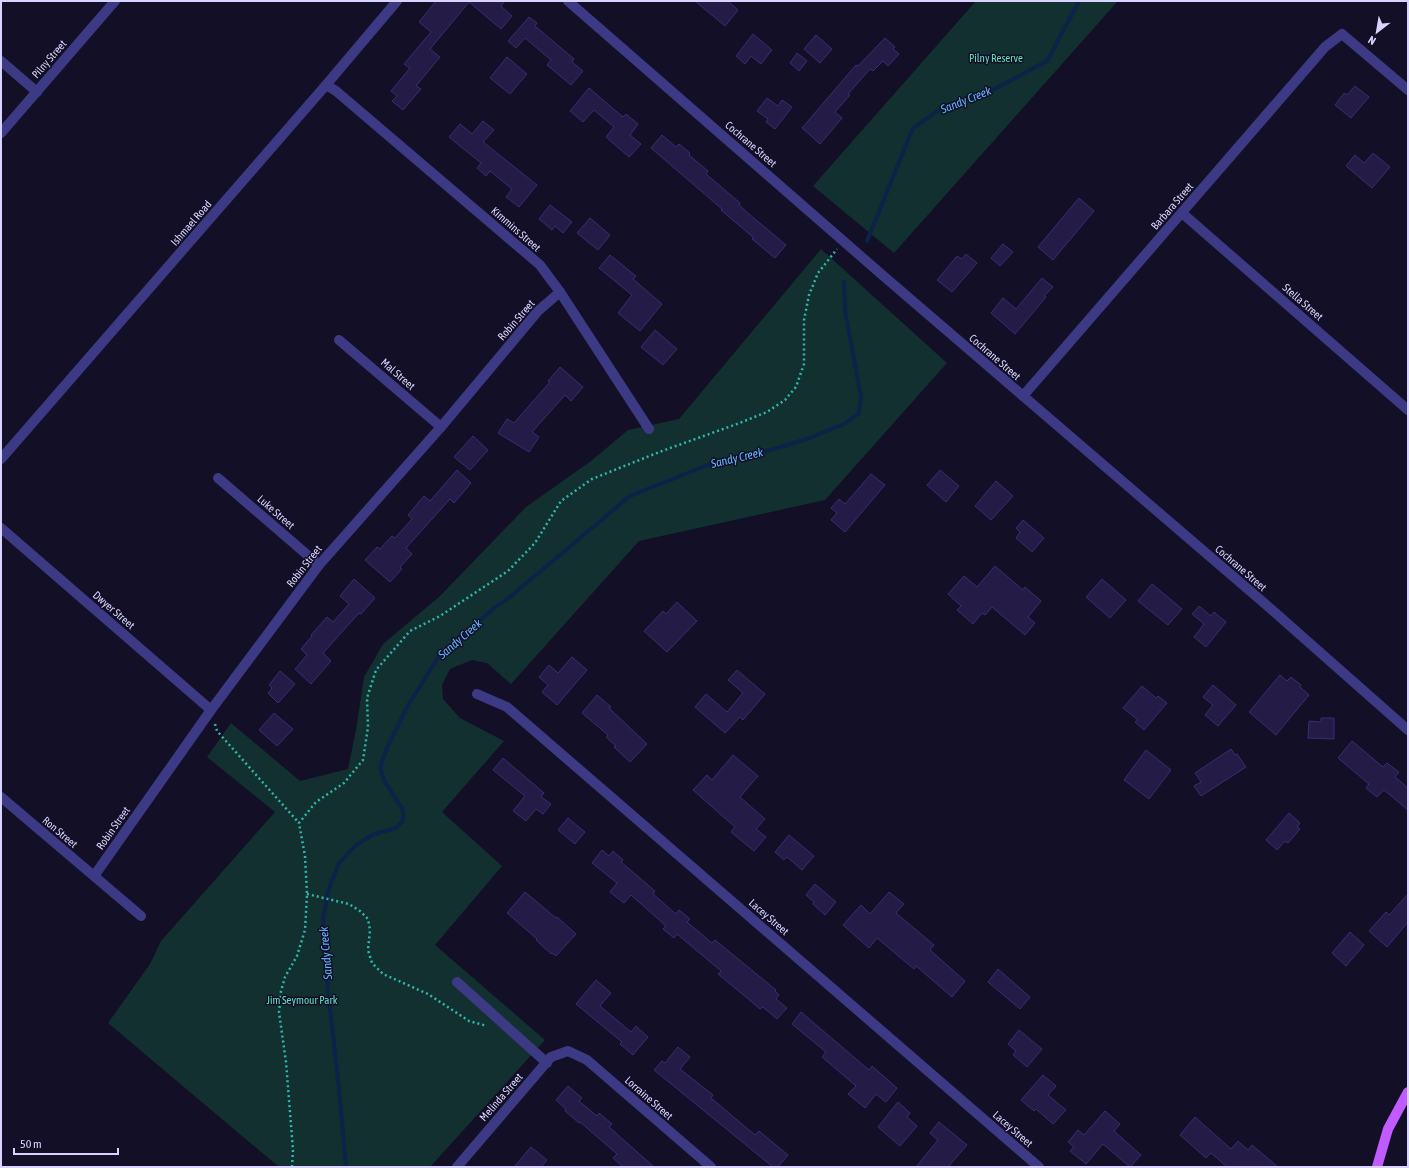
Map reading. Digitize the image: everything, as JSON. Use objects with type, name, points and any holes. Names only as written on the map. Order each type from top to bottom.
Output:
[{"type":"main road","points":[[1377,1167],[1388,1129],[1408,1092]]},
{"type":"street","name":"Pilny Street","points":[[1,133],[115,1]]},
{"type":"street","name":"Ishmael Road","points":[[1,459],[326,85],[397,1]]},
{"type":"street","name":"Cochrane Street","points":[[568,1],[880,273],[1265,604],[1408,730]]},
{"type":"street","name":"Barbara Street","points":[[1023,396],[1325,47],[1342,34],[1408,90]]},
{"type":"street","points":[[1,61],[37,92]]},
{"type":"street","name":"Kimmins Street","points":[[326,85],[336,91],[540,265],[560,292],[648,429]]},
{"type":"street","name":"Stella Street","points":[[1182,213],[1408,410]]},
{"type":"street","name":"Robin Street","points":[[94,876],[210,710],[319,565],[441,427],[538,311],[560,292]]},
{"type":"street","name":"Mal Street","points":[[339,340],[441,427]]},
{"type":"street","name":"Luke Street","points":[[218,478],[319,565]]},
{"type":"street","name":"Dwyer Street","points":[[1,528],[210,710]]},
{"type":"street","name":"Lacey Street","points":[[477,694],[507,707],[1039,1167]]},
{"type":"street","name":"Ron Street","points":[[1,797],[140,916]]},
{"type":"street","points":[[457,982],[546,1063]]},
{"type":"street","name":"Melinda Street","points":[[457,1167],[551,1057],[568,1051]]},
{"type":"street","name":"Lorraine Street","points":[[568,1051],[587,1060],[711,1167]]},
{"type":"path","points":[[299,823],[316,802],[344,783],[363,760],[368,727],[367,698],[376,670],[410,632],[440,616],[508,572],[535,543],[561,501],[592,479],[767,412],[785,400],[796,387],[804,364],[804,320],[809,295],[818,274],[846,243]]},
{"type":"path","points":[[210,710],[217,731],[299,823],[305,856],[307,894],[305,930],[297,956],[285,977],[281,991],[279,1012],[286,1062],[294,1150],[292,1167]]},
{"type":"path","points":[[307,894],[349,904],[360,911],[368,919],[370,930],[368,950],[372,964],[383,974],[428,994],[469,1021],[494,1027]]},
{"type":"green space","name":"Pilny Reserve","points":[[976,1],[1118,1],[894,253],[813,186]]},
{"type":"green space","name":"Jim Seymour Park","points":[[821,249],[947,363],[825,500],[639,541],[511,684],[487,663],[472,660],[450,669],[442,685],[443,699],[460,718],[504,741],[442,812],[502,866],[435,945],[545,1040],[430,1167],[279,1167],[108,1023],[150,964],[161,941],[275,812],[207,757],[231,723],[300,781],[348,769],[364,677],[383,644],[440,596],[526,507],[591,461],[628,430],[679,419]]},
{"type":"building","points":[[436,1],[505,1],[501,6],[512,16],[501,29],[469,2],[430,49],[440,57],[416,86],[421,89],[403,110],[392,101],[397,96],[391,91],[410,68],[404,64],[431,32],[419,22]]},
{"type":"building","points":[[695,1],[728,1],[738,10],[725,26]]},
{"type":"building","points":[[529,17],[537,23],[535,26],[574,59],[572,62],[583,71],[571,85],[547,65],[551,60],[525,38],[516,48],[508,41]]},
{"type":"building","points":[[753,34],[772,50],[761,64],[751,56],[745,64],[736,56]]},
{"type":"building","points":[[816,35],[832,49],[820,63],[804,49]]},
{"type":"building","points":[[885,38],[895,47],[893,49],[899,54],[888,66],[883,61],[873,71],[870,69],[848,94],[850,95],[835,112],[842,118],[820,144],[802,128],[856,65],[858,66]]},
{"type":"building","points":[[797,53],[807,61],[799,71],[790,63]]},
{"type":"building","points":[[507,57],[527,74],[510,94],[490,78]]},
{"type":"building","points":[[1355,86],[1369,97],[1351,118],[1335,105],[1344,93],[1347,95]]},
{"type":"building","points":[[589,88],[623,117],[626,114],[638,124],[630,135],[641,144],[629,157],[606,137],[614,127],[594,110],[583,122],[570,111]]},
{"type":"building","points":[[767,98],[778,106],[782,100],[792,107],[775,129],[766,122],[768,119],[757,111]]},
{"type":"building","points":[[483,121],[494,130],[483,142],[537,185],[519,207],[506,197],[512,189],[490,171],[486,176],[477,168],[481,163],[449,137],[460,124],[472,134]]},
{"type":"building","points":[[662,135],[676,147],[679,144],[690,153],[689,155],[708,171],[706,174],[740,203],[739,205],[749,214],[786,245],[775,258],[752,239],[754,238],[721,210],[722,209],[651,148]]},
{"type":"building","points":[[1373,153],[1390,167],[1372,188],[1346,166],[1355,155],[1364,163]]},
{"type":"building","points":[[1079,198],[1094,211],[1053,260],[1038,247]]},
{"type":"building","points":[[550,205],[572,222],[563,233],[555,226],[552,230],[539,219]]},
{"type":"building","points":[[590,218],[610,235],[598,250],[577,233]]},
{"type":"building","points":[[1003,244],[1013,252],[1000,266],[991,258]]},
{"type":"building","points":[[966,254],[977,263],[952,292],[937,280],[957,256],[962,259]]},
{"type":"building","points":[[610,255],[636,276],[633,279],[662,304],[640,331],[618,313],[632,295],[599,268]]},
{"type":"building","points":[[1042,278],[1053,287],[1044,296],[1046,297],[1015,334],[991,313],[1003,298],[1016,309]]},
{"type":"building","points":[[655,330],[677,349],[663,365],[641,347]]},
{"type":"building","points":[[560,367],[583,387],[571,401],[565,395],[532,432],[539,437],[529,452],[498,433],[507,419],[514,423],[550,382],[548,381]]},
{"type":"building","points":[[473,436],[488,450],[470,470],[454,457]]},
{"type":"building","points":[[457,470],[471,483],[454,503],[450,499],[406,548],[412,554],[400,567],[402,569],[390,582],[365,560],[377,547],[380,549],[392,536],[395,538],[412,519],[408,515],[424,496],[430,501]]},
{"type":"building","points":[[940,470],[959,486],[946,502],[927,485]]},
{"type":"building","points":[[871,474],[885,485],[845,532],[831,520],[837,513],[831,508],[839,499],[845,504]]},
{"type":"building","points":[[996,481],[1013,496],[991,520],[975,506]]},
{"type":"building","points":[[1023,520],[1044,538],[1032,552],[1016,538],[1020,532],[1016,528]]},
{"type":"building","points":[[995,566],[1023,590],[1025,587],[1041,601],[1028,617],[1035,623],[1025,635],[992,607],[985,615],[982,613],[973,624],[957,610],[961,606],[948,594],[964,576],[977,587]]},
{"type":"building","points":[[354,579],[375,598],[361,614],[359,613],[323,653],[331,661],[311,684],[295,669],[307,655],[301,649],[327,617],[333,622],[349,604],[340,596]]},
{"type":"building","points":[[1102,579],[1126,600],[1110,618],[1086,597]]},
{"type":"building","points":[[1152,584],[1182,609],[1168,625],[1138,601]]},
{"type":"building","points":[[677,602],[697,621],[667,652],[644,631],[663,611],[666,614]]},
{"type":"building","points":[[1199,606],[1211,616],[1214,612],[1226,622],[1206,647],[1194,637],[1204,624],[1192,614]]},
{"type":"building","points":[[572,657],[587,670],[557,705],[542,692],[548,685],[539,677],[549,665],[558,673]]},
{"type":"building","points":[[737,670],[765,694],[743,720],[740,717],[725,733],[695,707],[706,694],[727,712],[743,693],[728,680]]},
{"type":"building","points":[[280,671],[295,684],[278,703],[268,693],[272,688],[269,685]]},
{"type":"building","points":[[1280,675],[1287,681],[1291,677],[1301,685],[1300,687],[1309,695],[1276,735],[1249,712]]},
{"type":"building","points":[[1213,685],[1236,705],[1218,726],[1205,715],[1213,705],[1203,697]]},
{"type":"building","points":[[1142,686],[1156,698],[1158,696],[1167,703],[1144,730],[1135,722],[1138,720],[1123,708]]},
{"type":"building","points":[[597,695],[611,707],[609,708],[647,744],[630,762],[614,747],[616,746],[606,737],[608,735],[582,713]]},
{"type":"building","points":[[274,713],[293,729],[277,746],[259,730]]},
{"type":"building","points":[[1321,718],[1334,718],[1334,739],[1308,738],[1309,721],[1321,722]]},
{"type":"building","points":[[1352,741],[1383,767],[1387,763],[1399,772],[1395,777],[1408,788],[1408,810],[1384,790],[1377,797],[1366,788],[1369,784],[1338,758]]},
{"type":"building","points":[[1231,749],[1235,755],[1237,754],[1246,767],[1201,796],[1194,786],[1201,782],[1195,773]]},
{"type":"building","points":[[1146,750],[1171,770],[1149,799],[1124,780]]},
{"type":"building","points":[[733,755],[758,776],[740,797],[765,819],[756,829],[766,837],[754,851],[731,832],[735,827],[693,790],[707,775],[712,780]]},
{"type":"building","points":[[503,758],[544,793],[541,797],[551,804],[543,814],[536,809],[526,821],[513,811],[525,796],[493,770]]},
{"type":"building","points":[[1289,813],[1300,823],[1297,827],[1300,829],[1288,843],[1285,841],[1277,850],[1266,840]]},
{"type":"building","points":[[568,818],[585,832],[575,844],[558,830]]},
{"type":"building","points":[[789,835],[814,856],[802,870],[787,857],[784,860],[775,852]]},
{"type":"building","points":[[602,850],[609,856],[613,851],[623,860],[621,862],[655,891],[653,894],[676,914],[679,910],[690,919],[687,922],[712,943],[715,940],[776,990],[775,991],[779,995],[776,999],[787,1008],[777,1019],[763,1007],[760,1009],[718,974],[721,971],[677,934],[674,938],[663,929],[666,926],[631,895],[624,903],[610,892],[617,883],[592,863]]},
{"type":"building","points":[[815,884],[836,902],[825,915],[806,895]]},
{"type":"building","points":[[525,892],[576,934],[556,956],[552,953],[551,954],[536,940],[537,939],[507,913]]},
{"type":"building","points":[[889,892],[904,904],[896,913],[934,945],[930,950],[965,981],[952,997],[916,966],[914,969],[877,938],[869,948],[843,925],[861,905],[870,914]]},
{"type":"building","points":[[1408,894],[1408,922],[1387,947],[1369,931],[1386,912],[1389,915]]},
{"type":"building","points":[[1350,932],[1364,945],[1346,966],[1332,953]]},
{"type":"building","points":[[998,969],[1030,997],[1020,1009],[988,982]]},
{"type":"building","points":[[596,980],[611,993],[600,1006],[631,1032],[636,1026],[648,1037],[633,1055],[620,1044],[622,1042],[576,1004]]},
{"type":"building","points":[[801,1012],[869,1070],[872,1066],[897,1088],[886,1102],[876,1094],[865,1108],[848,1094],[856,1086],[822,1057],[826,1052],[792,1024]]},
{"type":"building","points":[[1019,1030],[1042,1049],[1027,1067],[1013,1055],[1016,1051],[1008,1044]]},
{"type":"building","points":[[678,1047],[690,1057],[680,1069],[713,1095],[711,1098],[755,1135],[759,1131],[788,1155],[778,1167],[773,1167],[654,1070],[662,1061],[665,1063]]},
{"type":"building","points":[[1043,1075],[1056,1086],[1048,1095],[1066,1110],[1053,1124],[1036,1109],[1034,1111],[1021,1100]]},
{"type":"building","points":[[568,1086],[582,1098],[579,1101],[597,1116],[599,1113],[612,1124],[609,1127],[654,1167],[623,1167],[613,1158],[617,1154],[565,1111],[566,1109],[556,1100]]},
{"type":"building","points":[[898,1102],[910,1113],[907,1117],[917,1126],[900,1146],[878,1127]]},
{"type":"building","points":[[1105,1111],[1120,1124],[1114,1131],[1141,1155],[1130,1167],[1103,1144],[1086,1164],[1070,1151],[1074,1147],[1068,1142],[1078,1130],[1084,1135]]},
{"type":"building","points":[[1195,1117],[1231,1149],[1238,1141],[1248,1150],[1252,1145],[1278,1167],[1227,1167],[1211,1153],[1206,1158],[1180,1135]]},
{"type":"building","points":[[939,1122],[967,1145],[948,1167],[916,1167],[938,1140],[930,1133]]},
{"type":"building","points":[[531,1147],[547,1160],[541,1167],[514,1167]]},
{"type":"waterway","name":"Sandy Creek","points":[[867,241],[913,128],[945,106],[991,91],[1047,61],[1079,1]]},
{"type":"waterway","name":"Sandy Creek","points":[[346,1167],[327,981],[323,919],[328,891],[339,863],[356,845],[374,834],[396,828],[403,820],[403,810],[385,782],[380,768],[386,750],[407,707],[439,656],[493,609],[511,596],[630,496],[713,463],[764,452],[807,439],[844,424],[859,413],[861,397],[845,311],[844,282]]}]
